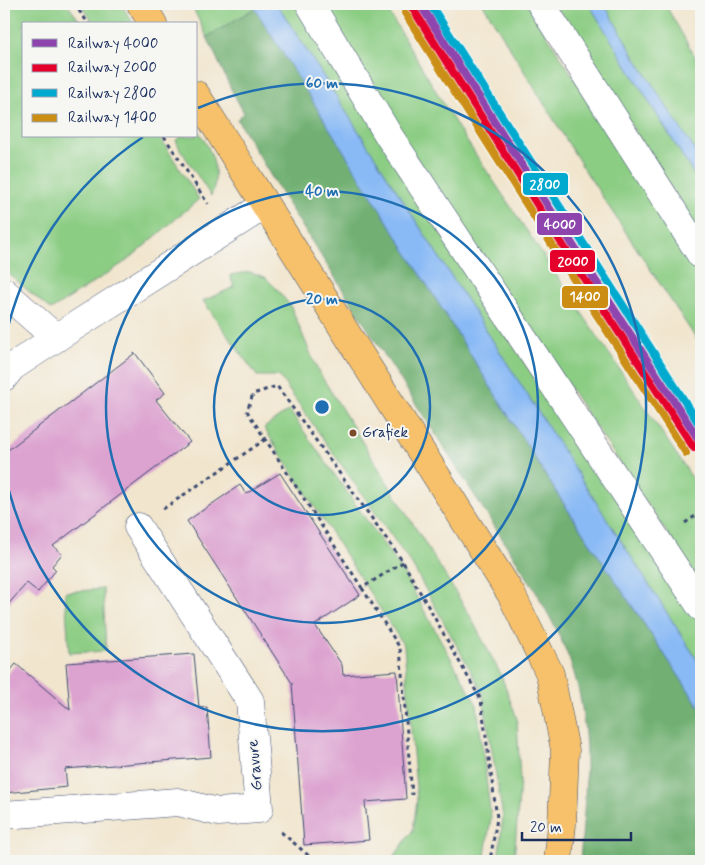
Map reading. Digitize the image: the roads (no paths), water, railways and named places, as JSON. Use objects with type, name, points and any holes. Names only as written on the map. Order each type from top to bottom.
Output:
[{"type":"main road","points":[[141,4],[152,22]]},
{"type":"main road","points":[[198,98],[511,594],[550,674],[565,750],[562,825],[558,861]]},
{"type":"street","points":[[310,4],[389,136],[701,607]]},
{"type":"street","points":[[541,4],[701,255]]},
{"type":"street","points":[[4,377],[12,367],[56,338],[265,205]]},
{"type":"street","points":[[4,292],[56,338]]},
{"type":"street","name":"Gravure","points":[[4,815],[178,802],[218,812],[259,809],[250,700],[138,527]]},
{"type":"water","points":[[252,4],[277,4],[701,666],[701,709],[558,495]]},
{"type":"water","points":[[589,4],[604,4],[634,56],[701,160],[701,186]]},
{"type":"rail line","name":"4000","points":[[420,4],[701,443]]},
{"type":"rail line","name":"2800","points":[[430,4],[701,427]]},
{"type":"rail line","name":"2000","points":[[413,9],[694,448]]},
{"type":"rail line","name":"1400","points":[[405,13],[686,453]]},
{"type":"place","name":"Grafiek","points":[[353,433]]}]
